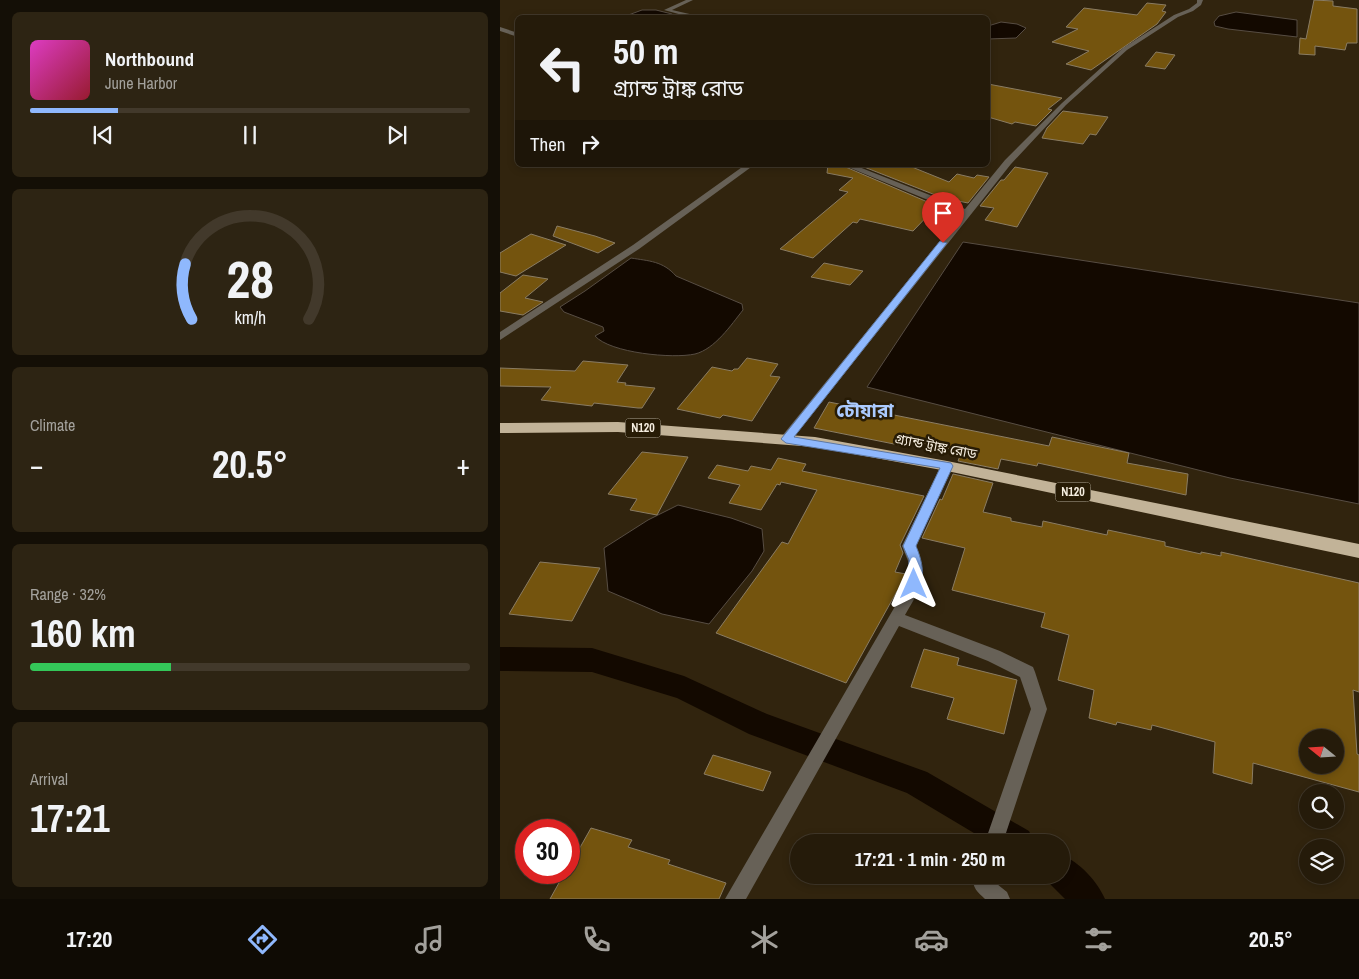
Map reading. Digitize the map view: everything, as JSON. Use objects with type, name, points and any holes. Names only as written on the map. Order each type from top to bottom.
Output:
[{"type":"highway","name":"গ্র্যান্ড ট্রাঙ্ক রোড","points":[[500,428],[618,427],[786,439],[947,466],[1359,551]]},
{"type":"street","points":[[688,15],[668,10],[690,0]]},
{"type":"street","points":[[786,439],[1008,162],[1064,104],[1126,49],[1176,16],[1191,10],[1199,4],[1200,0]]},
{"type":"street","points":[[500,29],[515,34]]},
{"type":"street","points":[[500,337],[636,247],[747,167]]},
{"type":"street","points":[[853,167],[967,213]]},
{"type":"street","points":[[735,899],[846,708],[914,584],[915,560],[909,546],[947,466]]},
{"type":"street","points":[[896,618],[994,656],[1026,672],[1039,709],[997,834]]},
{"type":"street","points":[[982,884],[1000,899]]},
{"type":"shaded area","points":[[642,10],[656,10],[672,14],[671,15],[628,15]]},
{"type":"shaded area","points":[[1236,12],[1297,20],[1297,37],[1215,26],[1214,22],[1219,16]]},
{"type":"shaded area","points":[[1001,22],[1017,24],[1026,28],[1016,38],[990,39],[990,25]]},
{"type":"shaded area","points":[[963,242],[1359,303],[1359,504],[1230,478],[867,387]]},
{"type":"shaded area","points":[[631,258],[650,261],[666,267],[676,276],[742,304],[743,310],[716,342],[695,354],[672,356],[642,353],[614,347],[603,342],[595,336],[604,331],[603,327],[564,312],[560,307]]},
{"type":"shaded area","points":[[678,505],[731,518],[762,529],[764,551],[752,571],[709,624],[662,614],[608,591],[604,548],[648,520]]},
{"type":"building","points":[[1314,0],[1333,1],[1333,6],[1357,9],[1357,43],[1347,43],[1345,50],[1315,46],[1315,55],[1299,54],[1300,38],[1306,39]]},
{"type":"building","points":[[1147,3],[1166,5],[1162,11],[1166,12],[1157,24],[1091,70],[1066,64],[1089,51],[1052,42],[1078,29],[1066,27],[1084,8],[1137,15]]},
{"type":"building","points":[[1156,52],[1175,55],[1165,69],[1145,66]]},
{"type":"building","points":[[990,84],[1062,98],[1048,109],[1052,110],[1036,126],[1015,122],[1012,124],[990,118]]},
{"type":"building","points":[[1063,111],[1108,117],[1096,135],[1090,134],[1083,144],[1042,138],[1047,128]]},
{"type":"building","points":[[828,167],[846,167],[937,206],[913,231],[860,219],[857,223],[853,222],[813,258],[780,249],[848,192],[839,190],[853,178],[827,173]]},
{"type":"building","points":[[864,167],[912,167],[949,182],[957,174],[974,178],[977,175],[989,177],[968,203],[943,198]]},
{"type":"building","points":[[1015,167],[1048,173],[1017,227],[985,220],[994,208],[980,206],[1001,180],[1004,180]]},
{"type":"building","points":[[557,226],[615,243],[598,253],[553,236]]},
{"type":"building","points":[[531,234],[566,245],[516,276],[500,272],[500,253]]},
{"type":"building","points":[[824,263],[863,271],[850,285],[811,277]]},
{"type":"building","points":[[523,275],[548,279],[525,298],[543,302],[523,315],[500,311],[500,293]]},
{"type":"building","points":[[747,358],[778,364],[770,376],[780,377],[752,421],[723,415],[720,418],[677,409],[712,367],[732,371],[738,369]]},
{"type":"building","points":[[583,361],[628,365],[617,382],[626,383],[625,385],[655,388],[642,408],[638,408],[594,403],[592,406],[541,400],[551,387],[500,386],[500,368],[575,371]]},
{"type":"building","points":[[829,402],[1049,446],[1052,437],[1129,453],[1127,463],[1188,474],[1186,495],[1038,463],[1037,466],[1001,459],[998,469],[958,461],[962,451],[907,440],[904,446],[814,428]]},
{"type":"building","points":[[642,452],[688,457],[657,515],[630,510],[637,499],[608,494]]},
{"type":"building","points":[[778,458],[806,464],[802,471],[924,496],[900,545],[903,553],[895,572],[906,574],[901,592],[897,591],[846,683],[716,633],[782,542],[788,544],[817,490],[781,482],[780,485],[777,484],[761,510],[729,503],[740,485],[708,478],[717,465],[748,471],[751,466],[771,470]]},
{"type":"building","points":[[953,474],[993,483],[983,512],[1011,518],[1011,521],[1042,527],[1043,521],[1107,535],[1108,530],[1165,542],[1165,546],[1201,554],[1201,552],[1221,556],[1221,552],[1359,583],[1359,692],[1353,690],[1357,754],[1359,755],[1359,792],[1344,788],[1344,784],[1330,784],[1253,763],[1252,784],[1213,773],[1215,742],[1152,725],[1151,730],[1117,722],[1116,725],[1089,718],[1094,690],[1058,680],[1069,635],[1041,627],[1045,613],[952,590],[965,548],[922,538],[940,499],[942,500]]},
{"type":"building","points":[[540,562],[600,568],[572,621],[509,614]]},
{"type":"building","points":[[924,649],[959,658],[957,665],[1017,680],[1004,734],[947,719],[954,698],[911,687]]},
{"type":"building","points":[[713,755],[771,772],[763,791],[704,774]]},
{"type":"building","points":[[591,828],[632,840],[628,847],[670,860],[668,864],[726,883],[719,899],[550,899],[558,884],[580,884],[580,848]]},
{"type":"waterway","points":[[500,659],[592,660],[684,688],[759,725],[916,782],[1004,834]]},
{"type":"waterway","points":[[1070,880],[1088,899]]},
{"type":"district","name":"চৌয়ারা","points":[[865,410]]},
{"type":"route","points":[[914,584],[915,560],[909,546],[947,466],[815,442],[786,439],[943,243]]}]
